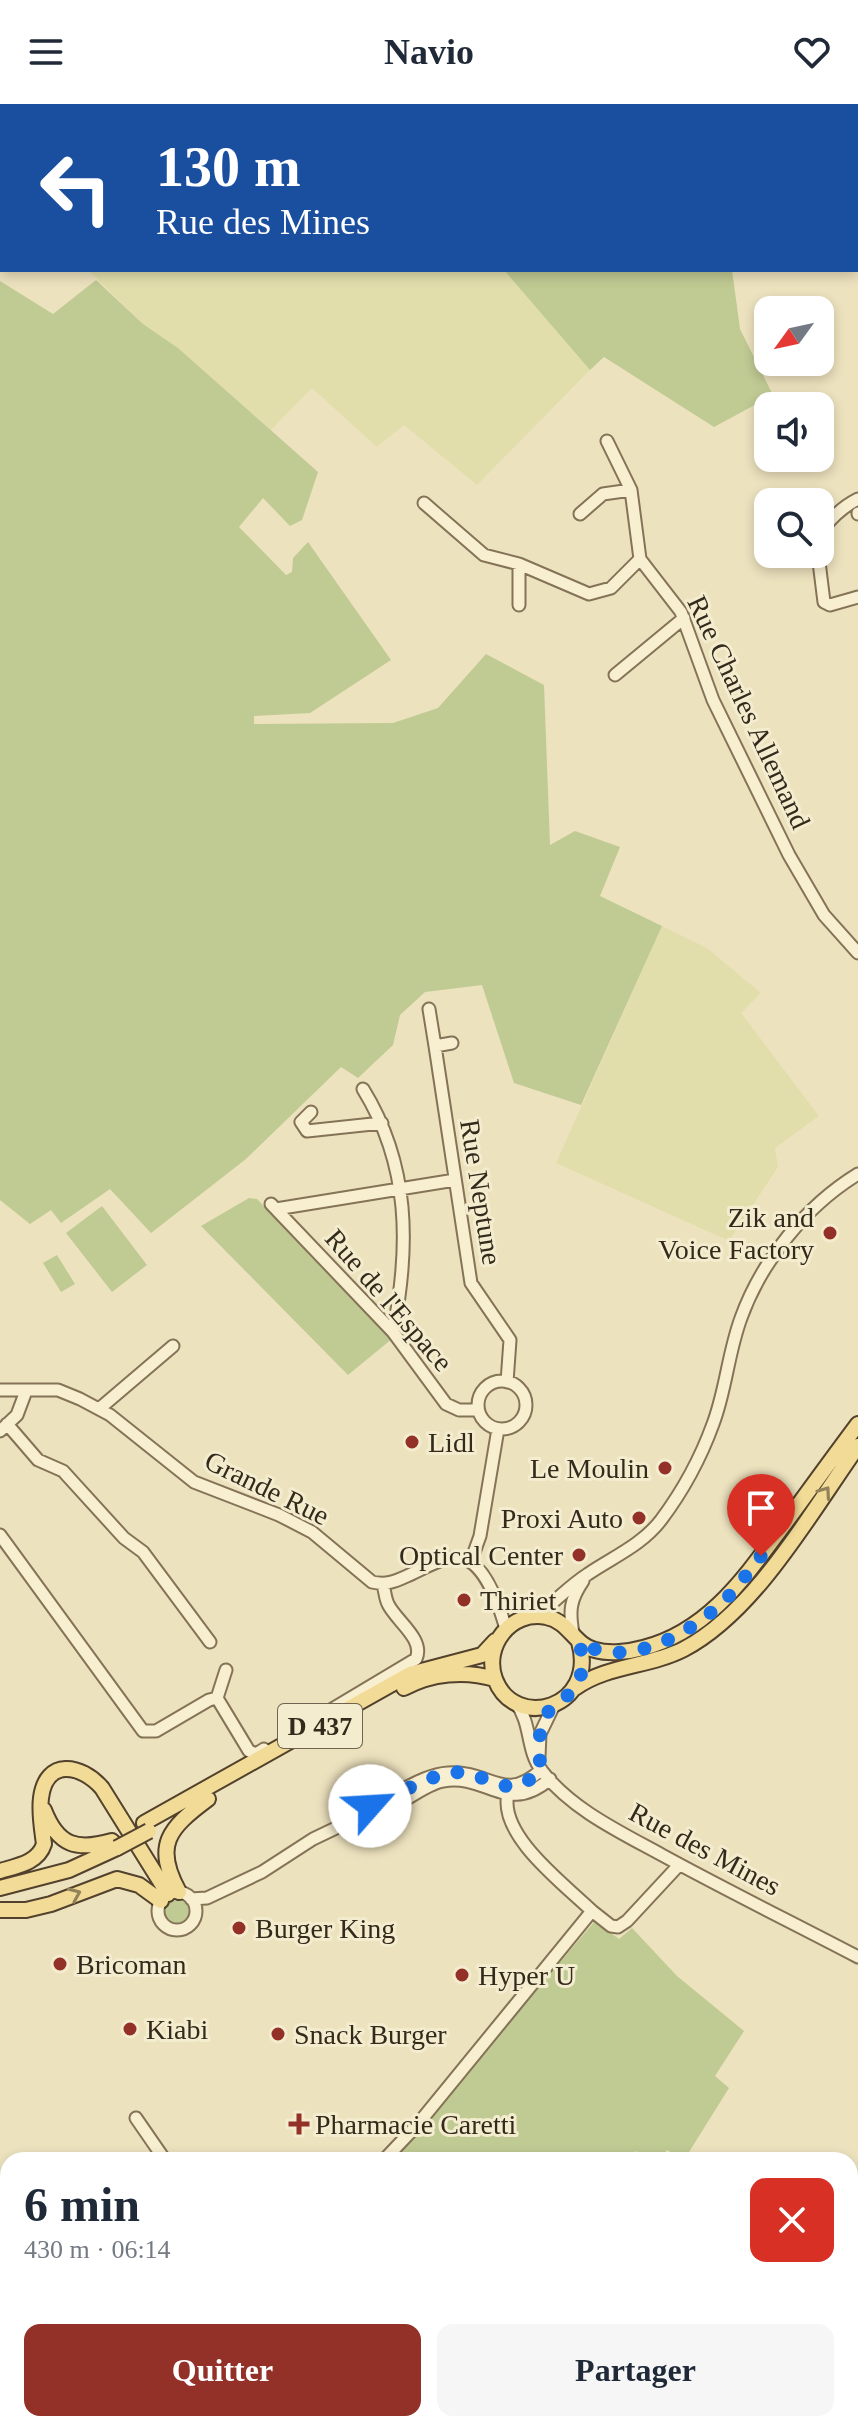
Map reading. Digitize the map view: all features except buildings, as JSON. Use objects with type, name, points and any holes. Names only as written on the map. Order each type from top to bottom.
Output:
[{"type":"main road","points":[[576,1638],[583,1655],[583,1669],[574,1688],[554,1705],[535,1708],[516,1702],[507,1696],[495,1679],[493,1651],[502,1634],[531,1617],[556,1620],[576,1638],[598,1651],[641,1649],[662,1642],[707,1616],[745,1576],[858,1424]]},
{"type":"main road","points":[[574,1688],[598,1675],[640,1665],[683,1649],[725,1621],[771,1568],[858,1446]]},
{"type":"main road","name":"D 437","points":[[0,1888],[69,1870],[410,1674],[482,1655],[502,1634]]},
{"type":"main road","name":"D 437","points":[[147,1827],[208,1799],[414,1682],[442,1675],[471,1674],[495,1679]]},
{"type":"main road","points":[[0,1871],[28,1863],[42,1850],[43,1787],[59,1771],[76,1769],[92,1776],[175,1897]]},
{"type":"main road","points":[[175,1897],[165,1860],[166,1843],[180,1820],[208,1799]]},
{"type":"main road","points":[[41,1800],[55,1833],[64,1840],[90,1847],[114,1845]]},
{"type":"main road","name":"D 437","points":[[0,1879],[50,1867],[114,1845]]},
{"type":"main road","points":[[0,1910],[26,1910],[51,1904],[117,1879],[175,1897]]},
{"type":"street","name":"Rue Charles Allemand","points":[[607,441],[631,490],[640,559],[684,618],[713,700],[789,855],[824,915],[858,953]]},
{"type":"street","points":[[580,514],[603,494],[631,490]]},
{"type":"street","points":[[834,518],[858,499]]},
{"type":"street","points":[[424,503],[484,555],[519,564],[589,594],[611,588],[640,559]]},
{"type":"street","points":[[519,564],[519,605]]},
{"type":"street","points":[[820,568],[824,602],[830,605],[858,597]]},
{"type":"street","points":[[615,675],[684,618]]},
{"type":"street","name":"Rue Neptune","points":[[429,1009],[471,1283],[510,1340],[507,1382]]},
{"type":"street","points":[[435,1046],[452,1043]]},
{"type":"street","points":[[363,1089],[389,1137],[402,1188],[403,1270],[393,1332]]},
{"type":"street","points":[[311,1112],[301,1122],[307,1131],[382,1123]]},
{"type":"street","points":[[498,1603],[512,1613],[531,1617],[587,1574],[647,1535],[662,1519],[690,1475],[713,1425],[733,1343],[758,1282],[806,1214],[858,1174]]},
{"type":"street","points":[[402,1188],[455,1180]]},
{"type":"street","name":"Rue de l'Espace","points":[[402,1188],[273,1206],[393,1332],[446,1404],[459,1410],[478,1410]]},
{"type":"street","points":[[99,1409],[173,1346]]},
{"type":"street","points":[[507,1382],[515,1385],[525,1398],[525,1414],[514,1427],[498,1429],[487,1424],[478,1410],[483,1391],[494,1383],[507,1382]]},
{"type":"street","name":"Grande Rue","points":[[0,1390],[58,1390],[99,1409],[194,1482],[295,1523],[334,1548],[356,1571],[372,1582],[383,1585]]},
{"type":"street","points":[[26,1391],[22,1406],[3,1428],[38,1460],[63,1471],[124,1538],[143,1552],[210,1642]]},
{"type":"street","points":[[471,1561],[480,1536],[498,1429]]},
{"type":"street","points":[[0,1535],[138,1727],[148,1732],[156,1731],[217,1698]]},
{"type":"street","points":[[226,1670],[217,1698],[249,1751],[256,1754],[410,1664],[419,1651],[417,1643],[387,1603],[383,1585],[445,1560],[459,1558],[471,1561],[498,1603],[502,1634]]},
{"type":"street","points":[[576,1638],[569,1613],[572,1597],[587,1574]]},
{"type":"street","name":"Rue des Mines","points":[[516,1702],[524,1714],[533,1755],[541,1770],[581,1808],[679,1865],[858,1957]]},
{"type":"street","points":[[372,1810],[386,1817],[392,1802],[444,1773],[465,1772],[506,1786],[524,1784],[541,1770],[540,1734],[554,1705]]},
{"type":"street","points":[[392,1802],[442,1781],[459,1780],[508,1794],[523,1795],[538,1789],[550,1779]]},
{"type":"street","points":[[372,1810],[371,1799],[378,1793],[392,1802]]},
{"type":"street","points":[[508,1794],[506,1812],[512,1829],[535,1856],[611,1926],[618,1927],[627,1921],[679,1865]]},
{"type":"street","points":[[175,1897],[159,1917],[169,1928],[181,1929],[187,1927],[207,1898],[262,1872],[313,1839],[372,1810]]},
{"type":"street","points":[[175,1897],[207,1898]]},
{"type":"street","points":[[175,1897],[196,1911]]},
{"type":"street","points":[[391,2152],[427,2113],[592,1911]]},
{"type":"street","points":[[136,2118],[159,2152]]},
{"type":"shaded area","points":[[90,272],[506,272],[590,370],[477,485],[404,425],[377,447],[312,388],[271,430],[178,348],[143,324]]},
{"type":"shaded area","points":[[662,926],[707,948],[761,993],[741,1013],[819,1116],[775,1148],[778,1167],[729,1241],[556,1163]]},
{"type":"green space","points":[[506,272],[732,272],[740,329],[754,357],[754,376],[764,376],[772,392],[754,392],[754,405],[714,427],[604,357],[590,370]]},
{"type":"green space","points":[[96,280],[143,324],[178,348],[318,472],[302,520],[290,526],[263,498],[239,527],[286,575],[292,572],[293,558],[308,542],[391,660],[310,713],[254,716],[254,724],[393,723],[438,708],[486,654],[544,685],[550,845],[575,831],[620,847],[600,896],[662,926],[581,1105],[514,1083],[482,985],[425,992],[400,1015],[393,1045],[358,1078],[341,1067],[246,1159],[151,1233],[110,1189],[61,1223],[51,1210],[30,1224],[0,1200],[0,281],[53,314]]},
{"type":"green space","points":[[249,1198],[257,1199],[393,1338],[348,1375],[201,1226]]},
{"type":"green space","points":[[102,1206],[147,1265],[112,1292],[66,1233]]},
{"type":"green space","points":[[57,1255],[75,1284],[61,1292],[43,1263]]},
{"type":"green space","points":[[177,1900],[186,1903],[189,1912],[186,1921],[177,1924],[168,1921],[165,1912],[168,1903]]},
{"type":"green space","points":[[595,1921],[619,1939],[632,1928],[677,1976],[744,2031],[715,2076],[729,2088],[689,2152],[399,2152],[554,1963],[561,1961]]},
{"type":"place","name":"Zik and Voice Factory","points":[[830,1233]]},
{"type":"place","name":"Lidl","points":[[412,1442]]},
{"type":"place","name":"Le Moulin","points":[[665,1468]]},
{"type":"place","name":"Proxi Auto","points":[[639,1518]]},
{"type":"place","name":"Optical Center","points":[[579,1555]]},
{"type":"place","name":"Thiriet","points":[[464,1600]]},
{"type":"place","name":"Burger King","points":[[239,1928]]},
{"type":"place","name":"Bricoman","points":[[60,1964]]},
{"type":"place","name":"Hyper U","points":[[462,1975]]},
{"type":"place","name":"Kiabi","points":[[130,2029]]},
{"type":"place","name":"Snack Burger","points":[[278,2034]]},
{"type":"place","name":"Pharmacie Caretti","points":[[299,2124]]},
{"type":"route","points":[[370,1806],[371,1799],[378,1793],[390,1796],[444,1773],[465,1772],[506,1786],[524,1784],[541,1770],[538,1748],[547,1715],[579,1682],[583,1669],[579,1642],[589,1649],[617,1652],[662,1642],[707,1616],[727,1598],[761,1556]]}]
